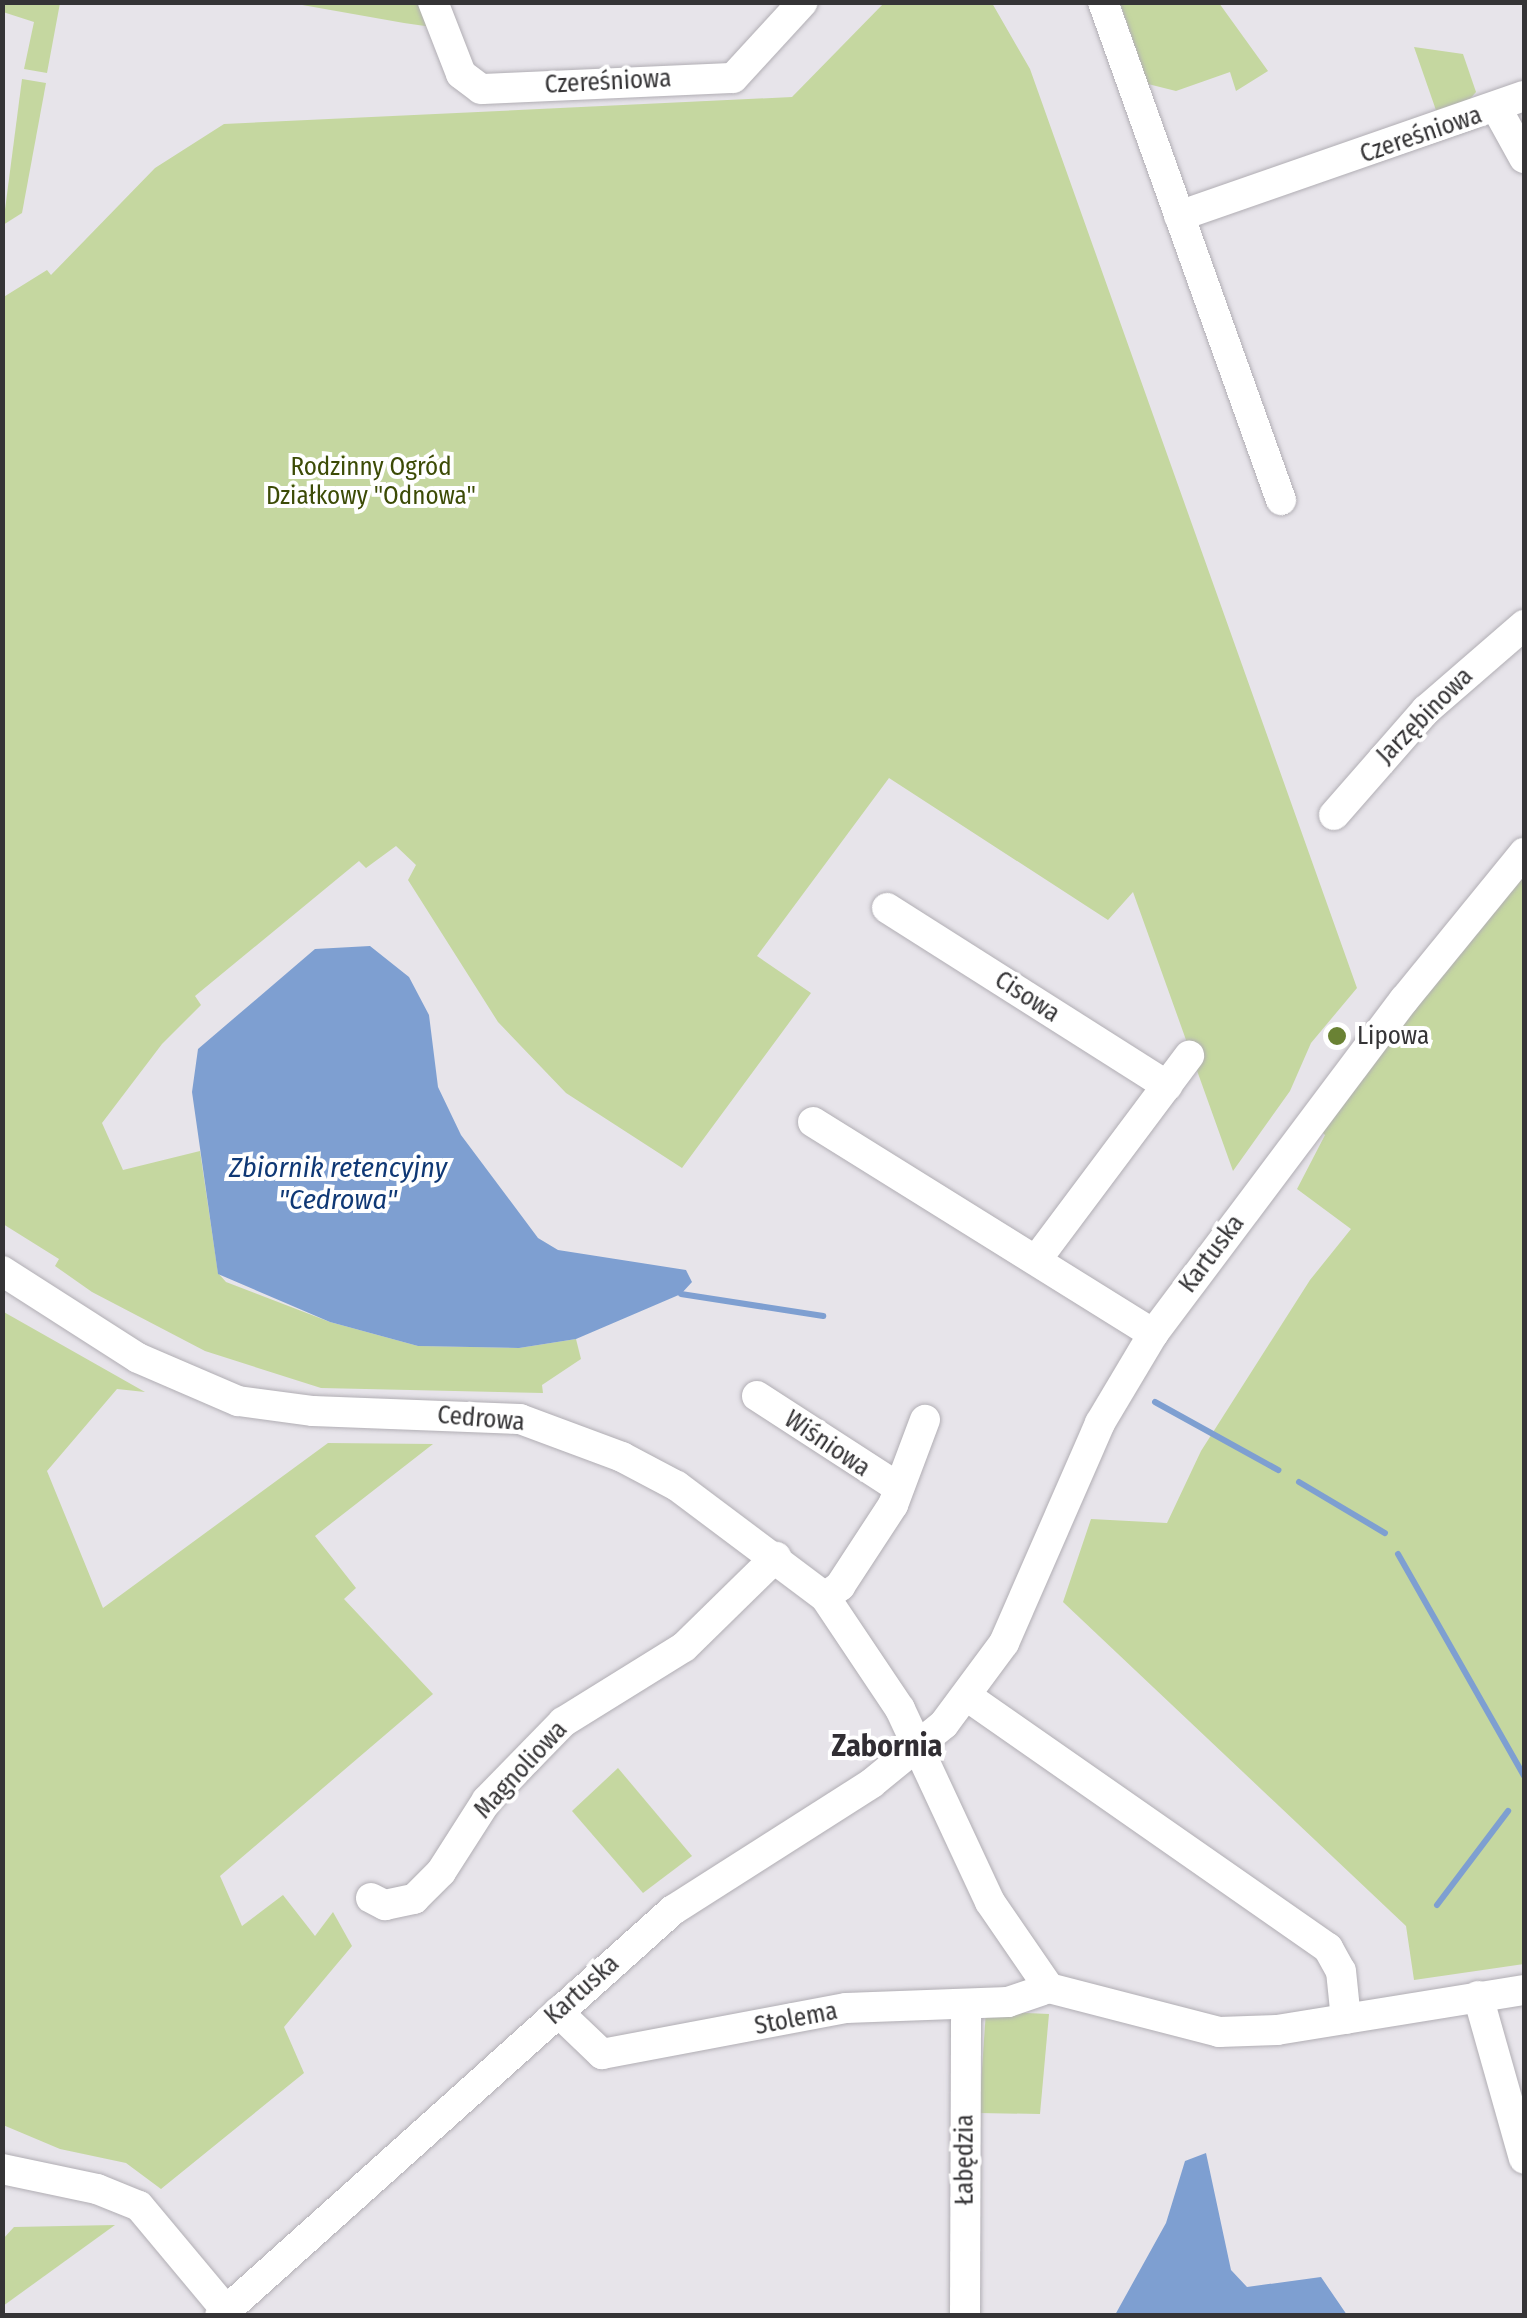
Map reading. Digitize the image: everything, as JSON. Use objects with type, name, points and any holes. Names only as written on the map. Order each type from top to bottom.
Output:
[{"type":"street","name":"Czereśniowa","points":[[434,2],[460,74],[481,89],[733,78],[803,2]]},
{"type":"street","points":[[1103,2],[1280,500]]},
{"type":"street","name":"Czereśniowa","points":[[1179,216],[1511,103],[1524,158]]},
{"type":"street","name":"Jarzębinowa","points":[[1334,815],[1426,710],[1524,625]]},
{"type":"street","name":"Kartuska","points":[[223,2313],[673,1910],[918,1750],[968,1696],[1015,1621],[1100,1423],[1153,1334],[1404,1000],[1524,853]]},
{"type":"street","name":"Cisowa","points":[[887,908],[1167,1086]]},
{"type":"street","points":[[1037,1260],[1189,1056]]},
{"type":"street","points":[[813,1122],[1153,1334]]},
{"type":"street","name":"Cedrowa","points":[[2,1271],[138,1358],[238,1401],[541,1424],[642,1466],[776,1557],[825,1597],[900,1709],[918,1750]]},
{"type":"street","name":"Wiśniowa","points":[[756,1396],[900,1488]]},
{"type":"street","name":"Wiśniowa","points":[[825,1597],[840,1586],[900,1488],[925,1420]]},
{"type":"street","name":"Magnoliowa","points":[[370,1898],[385,1905],[414,1899],[440,1872],[486,1800],[562,1722],[684,1647],[776,1557]]},
{"type":"street","points":[[968,1696],[1328,1948],[1341,1971],[1346,2018]]},
{"type":"street","points":[[918,1750],[990,1902],[1050,1988],[1219,2032],[1346,2018],[1524,1990]]},
{"type":"street","name":"Stolema","points":[[558,2012],[602,2054],[846,2008],[1030,1999],[1050,1988]]},
{"type":"street","points":[[1478,1996],[1524,2159]]},
{"type":"street","name":"Łabędzia","points":[[965,2316],[966,2004]]},
{"type":"street","points":[[2,2169],[139,2206],[223,2313]]},
{"type":"green space","points":[[2,3],[60,3],[47,73],[24,69],[34,22],[3,12]]},
{"type":"green space","points":[[291,3],[423,3],[432,27],[404,23]]},
{"type":"green space","name":"Rodzinny Ogród Działkowy \"Odnowa\"","points":[[884,3],[992,3],[1030,69],[1357,988],[1311,1043],[1290,1091],[1233,1171],[1133,892],[1108,920],[889,778],[757,956],[811,993],[682,1168],[566,1093],[498,1022],[408,880],[416,865],[396,846],[366,868],[359,861],[195,996],[201,1005],[162,1044],[102,1123],[123,1170],[200,1151],[218,1273],[226,1282],[330,1322],[418,1346],[519,1348],[576,1339],[581,1359],[542,1385],[543,1393],[321,1388],[205,1351],[92,1292],[55,1266],[59,1259],[3,1224],[2,298],[47,270],[51,275],[155,168],[224,124],[792,97]]},
{"type":"green space","points":[[1120,3],[1219,3],[1268,71],[1236,91],[1230,72],[1176,91],[1148,84]]},
{"type":"green space","points":[[1414,47],[1463,54],[1476,92],[1463,107],[1438,116]]},
{"type":"green space","points":[[22,79],[46,83],[22,213],[3,225]]},
{"type":"green space","points":[[1524,872],[1524,1964],[1414,1980],[1406,1926],[1063,1602],[1091,1519],[1167,1523],[1201,1451],[1310,1280],[1351,1229],[1297,1189],[1325,1135],[1320,1130]]},
{"type":"green space","points":[[2,1311],[145,1392],[117,1389],[47,1471],[103,1608],[328,1443],[433,1444],[315,1536],[356,1588],[344,1599],[433,1694],[220,1876],[242,1926],[283,1895],[315,1936],[333,1912],[352,1946],[284,2027],[304,2073],[161,2189],[126,2163],[60,2149],[3,2125]]},
{"type":"green space","points":[[618,1768],[692,1856],[643,1893],[572,1811]]},
{"type":"green space","points":[[986,2011],[1049,2014],[1040,2114],[979,2113]]},
{"type":"green space","points":[[115,2225],[3,2306],[3,2239],[14,2227]]},
{"type":"water","name":"Zbiornik retencyjny \"Cedrowa\"","points":[[370,946],[409,977],[429,1015],[438,1087],[461,1135],[538,1238],[558,1250],[686,1270],[692,1282],[681,1294],[576,1339],[519,1348],[418,1346],[330,1322],[218,1274],[192,1092],[198,1049],[315,949]]},
{"type":"water","points":[[1206,2153],[1231,2270],[1247,2287],[1321,2277],[1347,2315],[1115,2315],[1166,2223],[1185,2161]]},
{"type":"waterway","points":[[681,1294],[823,1316]]},
{"type":"waterway","points":[[1155,1402],[1278,1470]]},
{"type":"waterway","points":[[1299,1482],[1385,1533]]},
{"type":"waterway","points":[[1398,1554],[1524,1776]]},
{"type":"waterway","points":[[1437,1905],[1508,1811]]},
{"type":"place","name":"Lipowa","points":[[1337,1036]]},
{"type":"district","name":"Zabornia","points":[[887,1746]]}]
